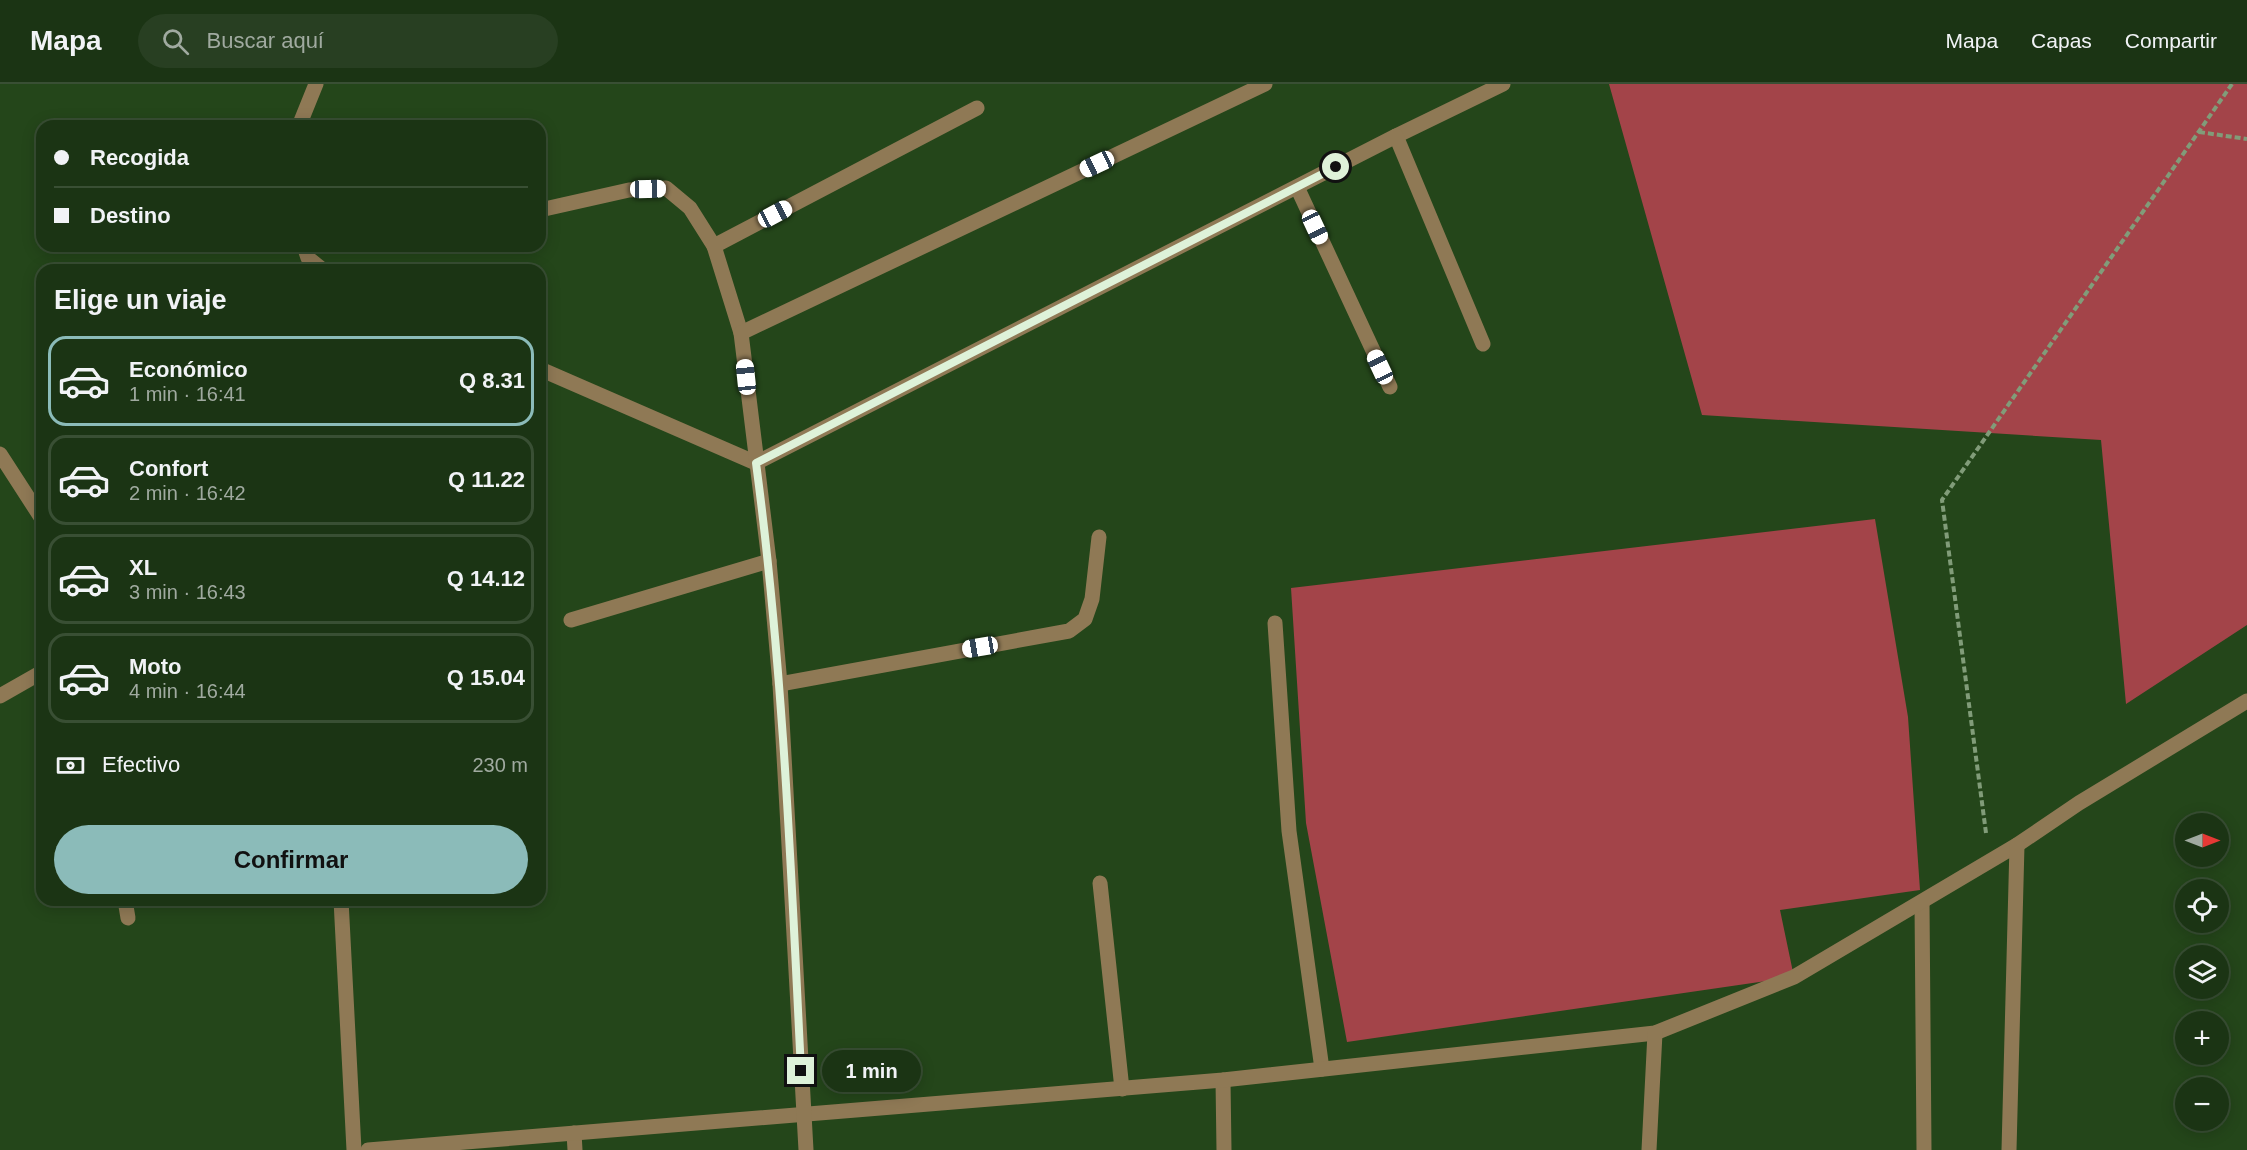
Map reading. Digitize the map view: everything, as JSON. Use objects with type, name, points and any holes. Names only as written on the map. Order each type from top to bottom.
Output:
[{"type":"street","points":[[301,120],[316,84]]},
{"type":"street","points":[[741,333],[1265,84]]},
{"type":"street","points":[[756,463],[1396,136],[1503,84]]},
{"type":"street","points":[[714,246],[977,108]]},
{"type":"street","points":[[1396,136],[1483,344]]},
{"type":"street","points":[[1297,187],[1390,387]]},
{"type":"street","points":[[546,209],[629,189],[666,188],[690,208],[714,246],[741,333],[769,561],[780,684],[806,1150]]},
{"type":"street","points":[[306,252],[308,258],[316,264]]},
{"type":"street","points":[[546,372],[756,463]]},
{"type":"street","points":[[0,454],[36,510]]},
{"type":"street","points":[[780,684],[1069,631],[1085,619],[1092,599],[1099,537]]},
{"type":"street","points":[[571,620],[769,561]]},
{"type":"street","points":[[1275,623],[1289,831],[1322,1069]]},
{"type":"street","points":[[0,696],[36,675]]},
{"type":"street","points":[[368,1150],[1223,1080],[1655,1033],[1794,977],[2018,845],[2079,803],[2247,701]]},
{"type":"street","points":[[2009,1150],[2018,845]]},
{"type":"street","points":[[1100,884],[1122,1089]]},
{"type":"street","points":[[1922,902],[1924,1150]]},
{"type":"street","points":[[126,906],[128,918]]},
{"type":"street","points":[[341,906],[354,1150]]},
{"type":"street","points":[[1650,1150],[1655,1033]]},
{"type":"street","points":[[1223,1080],[1224,1150]]},
{"type":"street","points":[[574,1133],[575,1150]]},
{"type":"path","points":[[1989,862],[1942,500],[2232,84]]},
{"type":"path","points":[[2199,132],[2247,139]]},
{"type":"shaded area","points":[[1609,84],[2247,84],[2247,625],[2126,704],[2101,440],[1702,415]]},
{"type":"shaded area","points":[[1875,519],[1908,717],[1920,890],[1780,910],[1794,977],[1347,1042],[1306,823],[1291,588]]},
{"type":"route","points":[[801,1071],[780,684],[769,561],[756,463],[1336,167]]}]
